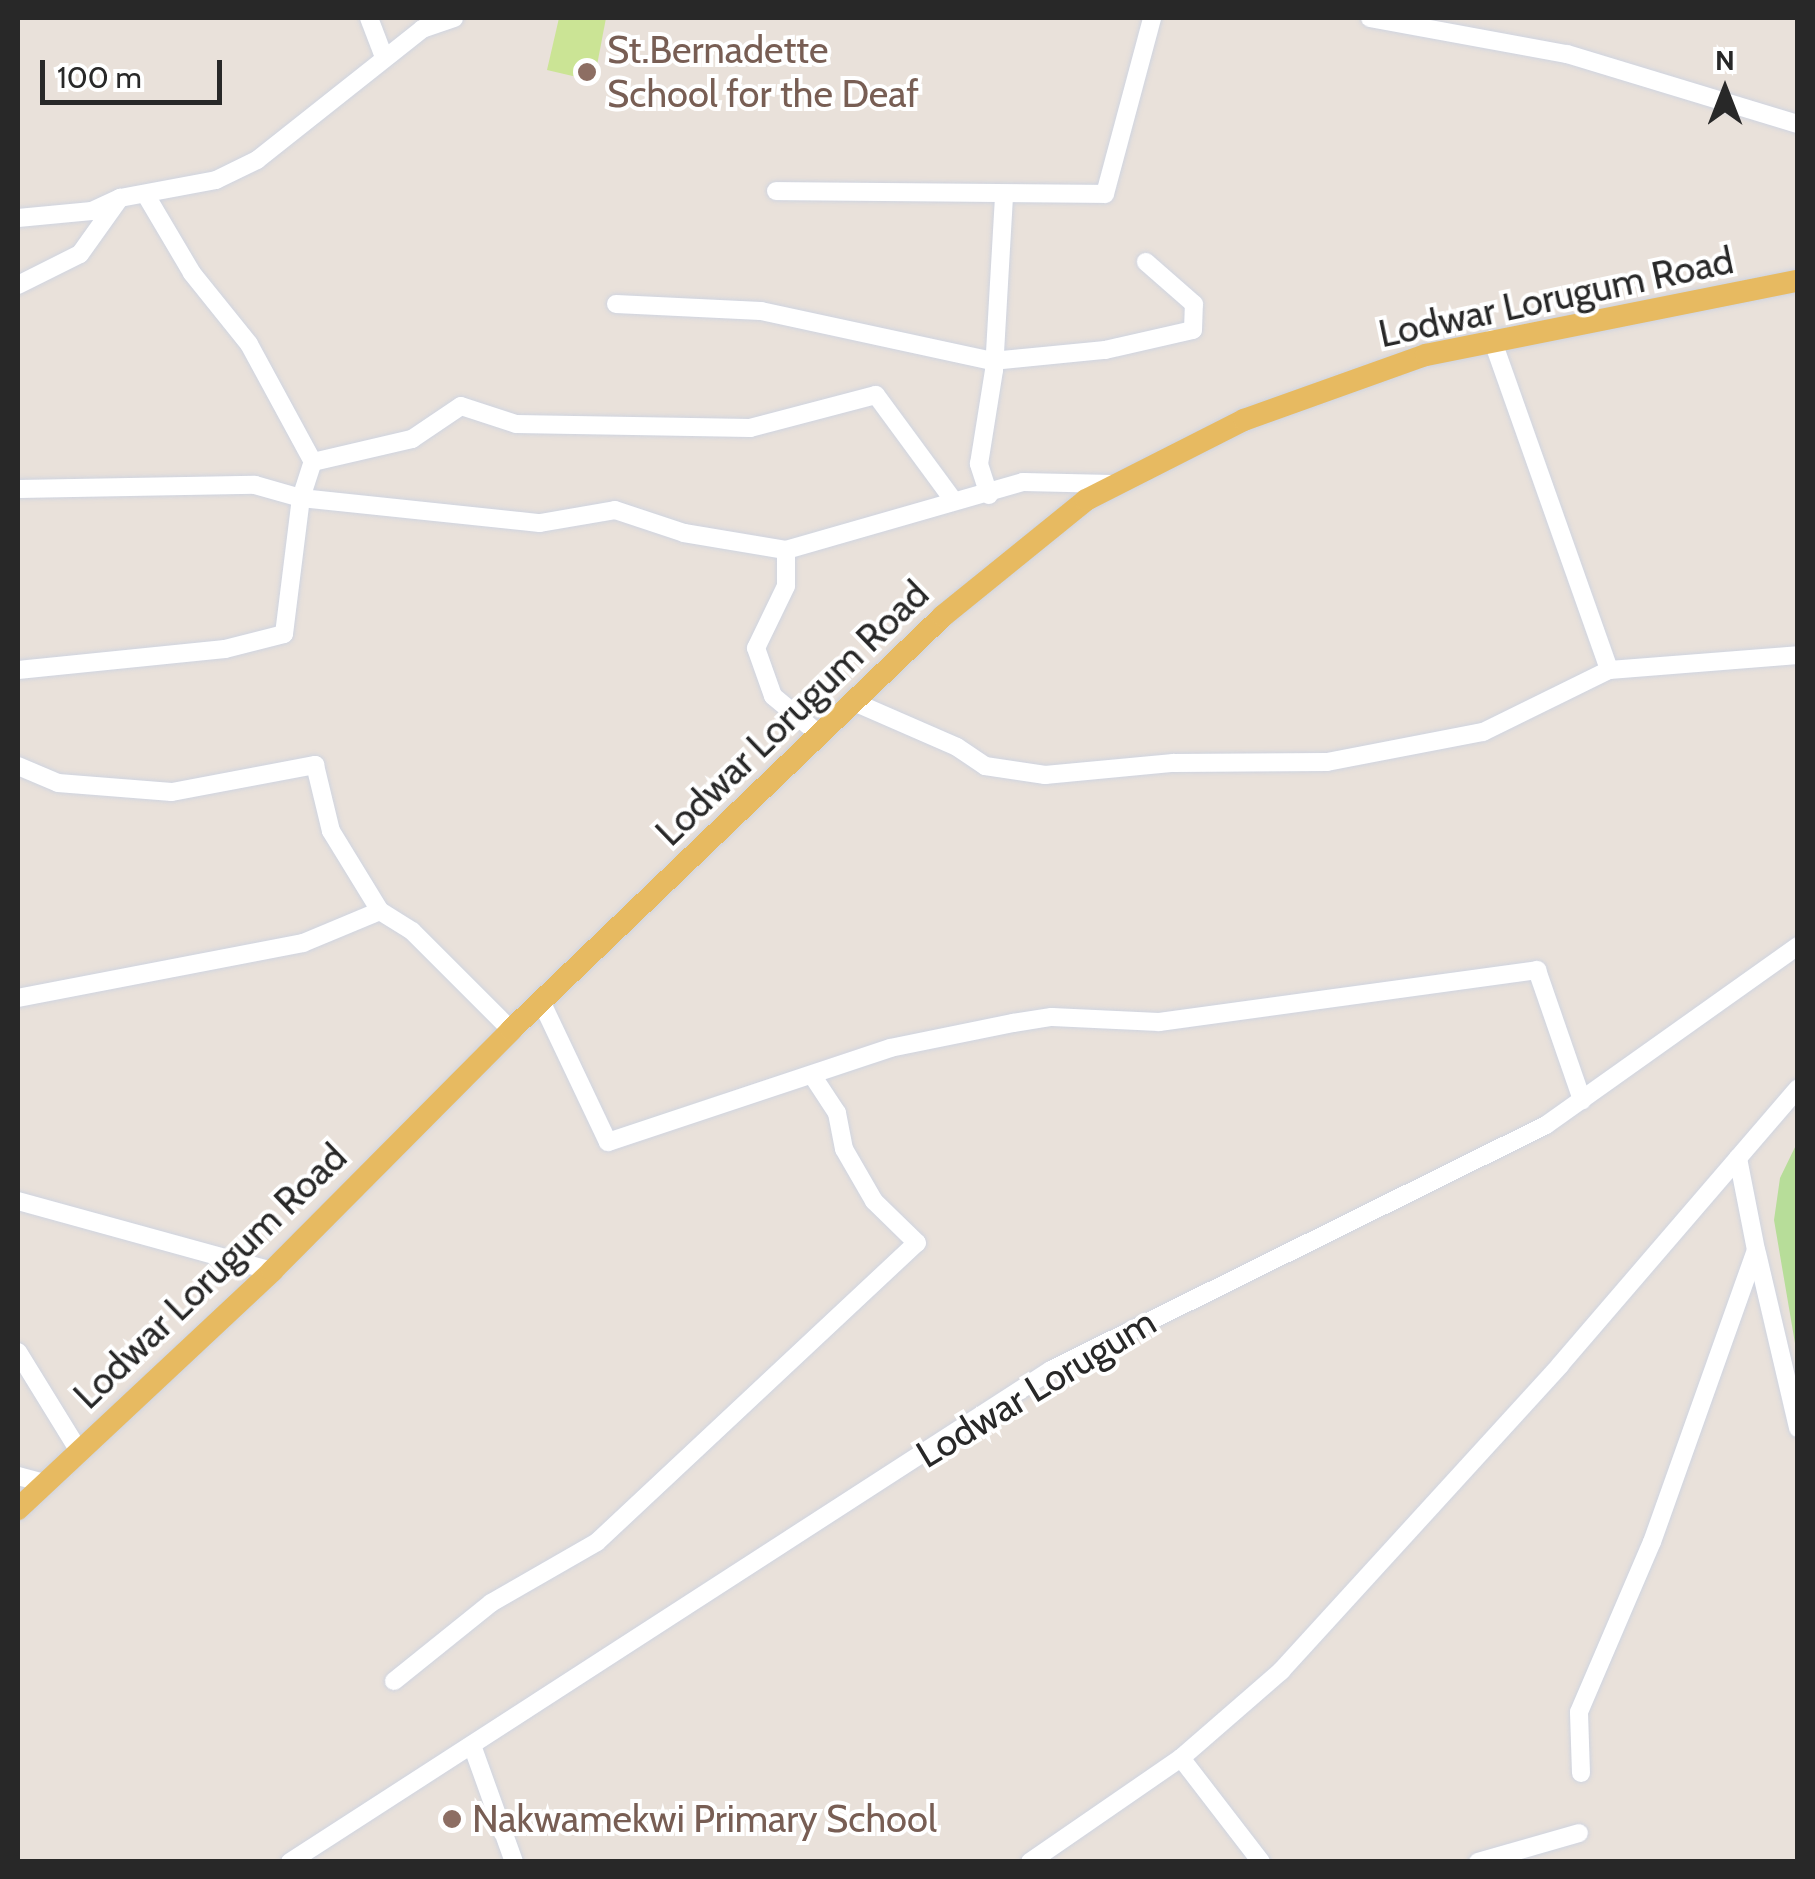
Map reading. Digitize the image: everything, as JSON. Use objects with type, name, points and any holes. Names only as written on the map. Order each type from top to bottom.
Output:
[{"type":"main road","name":"Lodwar Lorugum Road","points":[[18,1508],[272,1271],[511,1030],[854,702],[1021,547],[1112,484],[1244,420],[1426,355],[1798,281]]},
{"type":"street","points":[[369,18],[384,57]]},
{"type":"street","points":[[18,218],[92,211],[120,198],[147,198],[216,180],[257,160],[422,28],[454,18]]},
{"type":"street","points":[[776,190],[1106,194],[1152,18]]},
{"type":"street","points":[[1374,18],[1567,54],[1798,124]]},
{"type":"street","points":[[989,495],[979,464],[992,361],[1004,195]]},
{"type":"street","points":[[18,286],[80,254],[120,198]]},
{"type":"street","points":[[18,670],[224,648],[284,634],[301,498],[313,462],[249,344],[192,272],[147,198]]},
{"type":"street","points":[[616,304],[761,311],[992,361],[1105,350],[1194,330],[1194,304],[1146,262]]},
{"type":"street","points":[[1492,340],[1609,670]]},
{"type":"street","points":[[313,462],[412,439],[461,406],[516,424],[750,428],[876,395],[953,500]]},
{"type":"street","points":[[18,489],[256,484],[301,498],[540,523],[615,510],[684,533],[786,550],[953,500],[989,495],[1023,482],[1112,484]]},
{"type":"street","points":[[786,550],[786,586],[756,648],[773,696],[820,735]]},
{"type":"street","points":[[854,702],[957,747],[985,766],[1045,774],[1173,763],[1326,762],[1420,748],[1483,732],[1609,670],[1798,655]]},
{"type":"street","points":[[18,766],[58,783],[172,792],[314,766],[331,831],[380,910],[412,931],[511,1030]]},
{"type":"street","points":[[18,998],[303,942],[380,910]]},
{"type":"street","name":"Lodwar Lorugum","points":[[296,1860],[1072,1358],[1505,1147],[1582,1100],[1798,946]]},
{"type":"street","points":[[541,1001],[608,1142],[890,1048],[1013,1022],[1052,1017],[1159,1022],[1537,970],[1582,1100]]},
{"type":"street","points":[[394,1681],[492,1603],[597,1542],[917,1243],[874,1200],[844,1149],[837,1113],[812,1075]]},
{"type":"street","points":[[1037,1859],[1181,1758],[1342,1609],[1798,1088]]},
{"type":"street","points":[[1738,1158],[1798,1428]]},
{"type":"street","points":[[18,1202],[272,1271]]},
{"type":"street","points":[[1581,1773],[1579,1712],[1652,1542],[1756,1250]]},
{"type":"street","points":[[18,1352],[79,1451]]},
{"type":"street","points":[[18,1476],[45,1482]]},
{"type":"street","points":[[473,1748],[514,1862]]},
{"type":"street","points":[[1181,1758],[1261,1862]]},
{"type":"street","points":[[1478,1862],[1579,1832]]},
{"type":"green space","points":[[559,18],[606,18],[594,81],[547,70]]},
{"type":"green space","points":[[1797,1143],[1797,1355],[1774,1220],[1780,1178]]},
{"type":"place","name":"St.Bernadette School for the Deaf","points":[[587,72]]},
{"type":"place","name":"Nakwamekwi Primary School","points":[[452,1819]]}]
